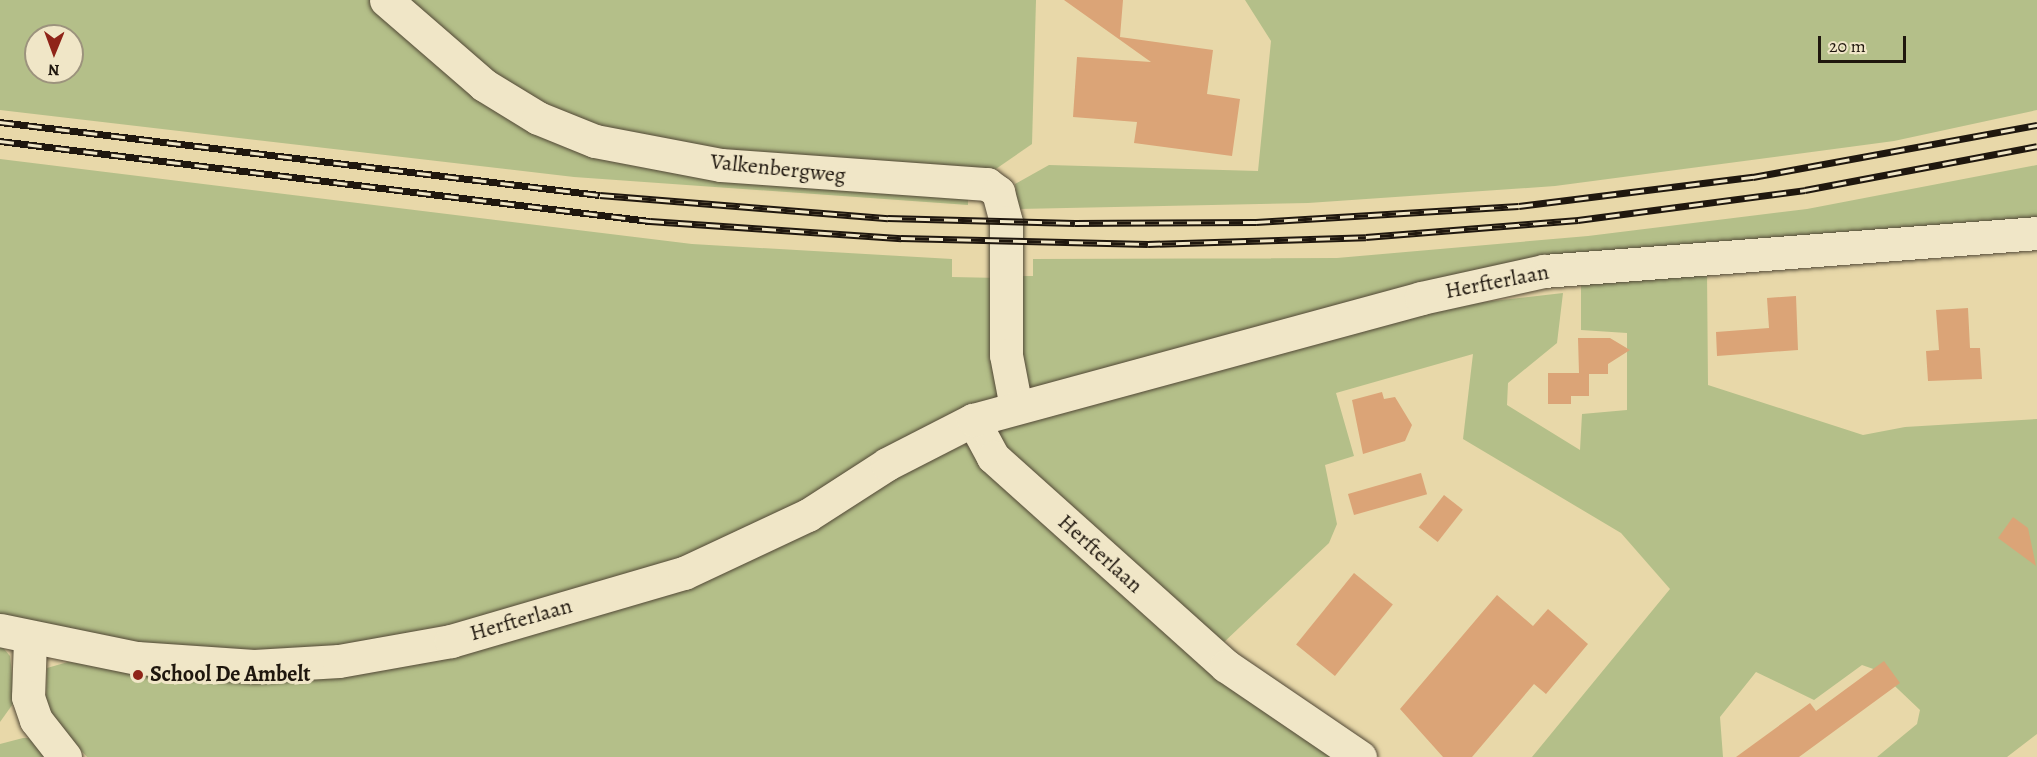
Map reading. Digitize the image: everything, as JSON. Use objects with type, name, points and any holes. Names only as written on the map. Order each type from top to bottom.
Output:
[{"type":"street","name":"Valkenbergweg","points":[[386,0],[484,85],[538,118],[595,141],[721,165],[987,184],[998,192],[1005,216],[1006,355],[1016,407]]},
{"type":"street","name":"Herfterlaan","points":[[65,757],[36,720],[28,697],[15,635],[137,658],[254,666],[339,661],[450,640],[684,573],[808,514],[887,464],[973,420],[1421,298],[1544,271],[2037,233]]},
{"type":"street","name":"Herfterlaan","points":[[973,420],[993,457],[1226,666],[1360,757]]},
{"type":"green space","points":[[0,0],[373,0],[522,117],[968,189],[968,205],[574,177],[0,110]]},
{"type":"green space","points":[[400,0],[1036,0],[1032,144],[990,173],[861,170],[589,131],[505,87]]},
{"type":"green space","points":[[1245,0],[2037,0],[2037,110],[1894,141],[1555,186],[1308,203],[1018,209],[1015,184],[1049,165],[1258,171],[1271,41]]},
{"type":"green space","points":[[0,159],[692,244],[952,259],[952,277],[1000,278],[999,389],[996,398],[731,542],[528,609],[312,652],[183,651],[0,616]]},
{"type":"green space","points":[[2037,165],[2037,223],[1607,255],[1034,389],[1020,380],[1016,276],[1033,276],[1033,259],[1337,258],[1588,236],[1807,209]]},
{"type":"green space","points":[[1707,271],[1708,385],[1863,435],[1905,427],[2037,419],[2037,734],[2007,757],[1877,757],[1917,724],[1920,710],[1879,671],[1862,665],[1814,700],[1756,672],[1720,717],[1723,757],[1532,757],[1670,589],[1621,533],[1463,439],[1473,354],[1336,393],[1354,456],[1325,465],[1337,524],[1329,543],[1222,644],[991,433],[1016,422],[1457,305],[1563,293],[1557,343],[1508,383],[1507,405],[1580,450],[1582,414],[1627,410],[1627,333],[1581,330],[1581,278]]},
{"type":"green space","points":[[966,444],[1334,757],[87,757],[54,720],[46,700],[47,668],[68,662],[265,681],[373,672],[479,647]]},
{"type":"green space","points":[[0,644],[10,656],[15,701],[0,722]]},
{"type":"green space","points":[[33,738],[54,757],[0,757],[0,744]]},
{"type":"building","points":[[1064,0],[1123,0],[1120,37],[1213,50],[1207,94],[1240,99],[1232,156],[1134,143],[1137,122],[1073,117],[1077,57],[1151,62]]},
{"type":"building","points":[[1796,296],[1798,350],[1717,356],[1716,332],[1769,328],[1767,298]]},
{"type":"building","points":[[1968,308],[1970,348],[1980,348],[1982,379],[1928,381],[1926,351],[1939,350],[1936,310]]},
{"type":"building","points":[[1578,338],[1610,338],[1630,350],[1608,364],[1608,374],[1589,374],[1589,396],[1571,396],[1571,404],[1548,404],[1548,373],[1579,373]]},
{"type":"building","points":[[1382,392],[1384,399],[1395,397],[1412,425],[1405,441],[1363,454],[1352,400]]},
{"type":"building","points":[[1421,473],[1427,494],[1354,515],[1348,494]]},
{"type":"building","points":[[1444,495],[1463,510],[1438,542],[1419,527]]},
{"type":"building","points":[[2013,517],[2028,528],[2036,566],[1998,538]]},
{"type":"building","points":[[1354,573],[1393,604],[1335,676],[1296,644]]},
{"type":"building","points":[[1497,595],[1533,626],[1548,609],[1588,644],[1546,694],[1534,684],[1472,757],[1443,757],[1400,709]]},
{"type":"building","points":[[1884,661],[1900,683],[1799,757],[1736,757],[1810,703],[1816,711]]},
{"type":"railway","points":[[0,122],[600,195],[888,218],[1075,223],[1256,222],[1519,206],[1753,177],[2037,125]]},
{"type":"railway","points":[[0,141],[650,221],[901,238],[1148,244],[1366,237],[1578,220],[1805,190],[2037,146]]},
{"type":"place","name":"School De Ambelt","points":[[138,675]]}]
